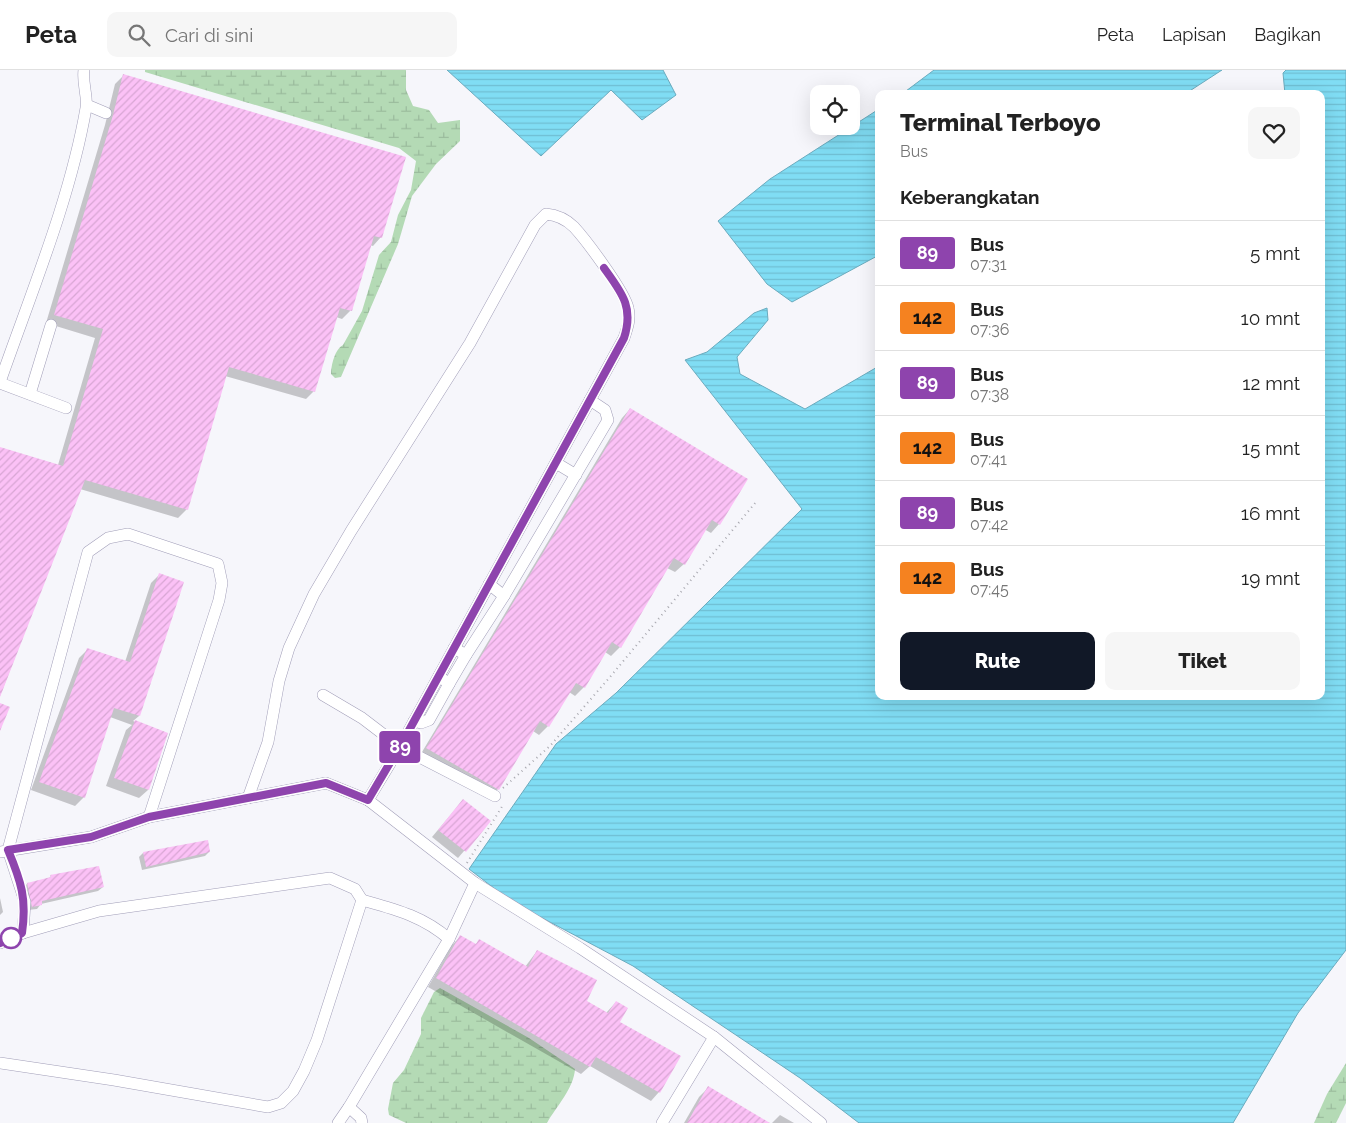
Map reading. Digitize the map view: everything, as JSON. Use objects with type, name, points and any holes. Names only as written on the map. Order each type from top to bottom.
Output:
[{"type":"lane","points":[[66,408],[0,382],[50,240],[80,136],[87,105],[82,81],[84,70]]},
{"type":"lane","points":[[87,105],[106,113]]},
{"type":"lane","points":[[248,798],[268,742],[279,681],[289,648],[314,594],[350,531],[470,343],[536,224],[546,214],[558,215],[573,226],[614,282],[628,307],[629,323],[624,338],[400,747],[368,800]]},
{"type":"lane","points":[[30,394],[51,325]]},
{"type":"lane","points":[[414,721],[421,723],[429,720],[466,655],[504,596],[608,420],[606,410],[590,400]]},
{"type":"lane","points":[[556,462],[576,475]]},
{"type":"lane","points":[[539,493],[558,505]]},
{"type":"lane","points":[[22,933],[25,902],[4,851],[88,552],[108,538],[128,534],[218,564],[222,583],[219,600],[149,817]]},
{"type":"lane","points":[[504,556],[521,567]]},
{"type":"lane","points":[[489,584],[504,596]]},
{"type":"lane","points":[[454,648],[466,655]]},
{"type":"lane","points":[[439,676],[449,684]]},
{"type":"lane","points":[[323,696],[362,718],[400,747],[495,796]]},
{"type":"lane","points":[[4,851],[91,837],[149,817],[326,783],[368,800],[475,883],[580,948],[714,1037],[821,1123]]},
{"type":"lane","points":[[0,943],[22,933],[99,911],[330,878],[355,889],[362,900],[404,911],[433,925],[448,939]]},
{"type":"lane","points":[[338,1123],[448,939],[475,883]]},
{"type":"lane","points":[[0,1063],[114,1080],[268,1107],[280,1103],[294,1091],[317,1040],[362,900]]},
{"type":"lane","points":[[662,1123],[714,1037]]},
{"type":"lane","points":[[349,1107],[361,1118],[362,1123]]},
{"type":"path","points":[[461,873],[503,805],[502,800],[495,796],[550,746],[756,502]]},
{"type":"green space","points":[[145,70],[406,70],[406,90],[413,106],[429,110],[438,123],[460,120],[460,141],[436,164],[412,196],[398,244],[341,377],[335,378],[331,374],[334,358],[362,311],[379,255],[391,242],[398,215],[411,190],[416,161],[399,148],[145,72]]},
{"type":"green space","points":[[440,988],[529,1038],[575,1069],[568,1090],[547,1123],[406,1123],[389,1115],[388,1109],[393,1083],[404,1070],[421,1034],[421,1018],[434,992]]},
{"type":"green space","points":[[1346,1063],[1346,1103],[1336,1123],[1314,1123],[1327,1094]]},
{"type":"water","points":[[447,70],[663,70],[676,95],[642,120],[611,90],[541,156]]},
{"type":"water","points":[[934,70],[1222,70],[1191,90],[907,90]]},
{"type":"water","points":[[1286,70],[1346,70],[1346,950],[1298,1013],[1233,1123],[859,1123],[800,1078],[633,966],[512,902],[469,869],[556,744],[616,693],[802,509],[685,360],[707,352],[754,313],[767,308],[768,320],[737,357],[740,374],[805,409],[875,368],[875,700],[1325,700],[1325,90],[1285,90],[1283,73]]},
{"type":"water","points":[[875,112],[875,257],[792,302],[767,284],[718,221],[770,179],[839,135],[860,135],[860,121]]},
{"type":"building","points":[[123,74],[406,157],[382,238],[374,236],[352,311],[340,308],[315,392],[229,367],[188,510],[85,480],[0,697],[0,447],[63,466],[103,329],[54,315],[113,115]]},
{"type":"building","points":[[630,408],[748,479],[720,525],[712,520],[685,565],[674,558],[621,648],[612,642],[585,688],[576,683],[549,727],[540,721],[499,790],[426,748]]},
{"type":"building","points":[[159,573],[184,582],[140,716],[114,708],[85,798],[39,782],[87,648],[130,662]]},
{"type":"building","points":[[0,703],[10,707],[0,731]]},
{"type":"building","points":[[135,720],[168,733],[149,790],[114,778]]},
{"type":"building","points":[[463,799],[491,821],[466,852],[438,830]]},
{"type":"building","points":[[208,840],[210,852],[146,867],[143,852]]},
{"type":"building","points":[[99,866],[104,887],[42,901],[42,905],[32,907],[27,883],[51,877],[50,875]]},
{"type":"building","points":[[460,935],[476,944],[479,939],[528,967],[537,950],[597,980],[587,1001],[608,1013],[616,1001],[628,1008],[620,1022],[681,1056],[660,1093],[596,1057],[590,1067],[436,978]]},
{"type":"building","points":[[708,1086],[770,1123],[687,1123]]},
{"type":"bus line","name":"89","points":[[0,943],[22,933],[25,914],[25,902],[8,850],[91,837],[149,817],[326,783],[368,800],[407,734],[624,338],[629,323],[628,307],[604,268]]}]
